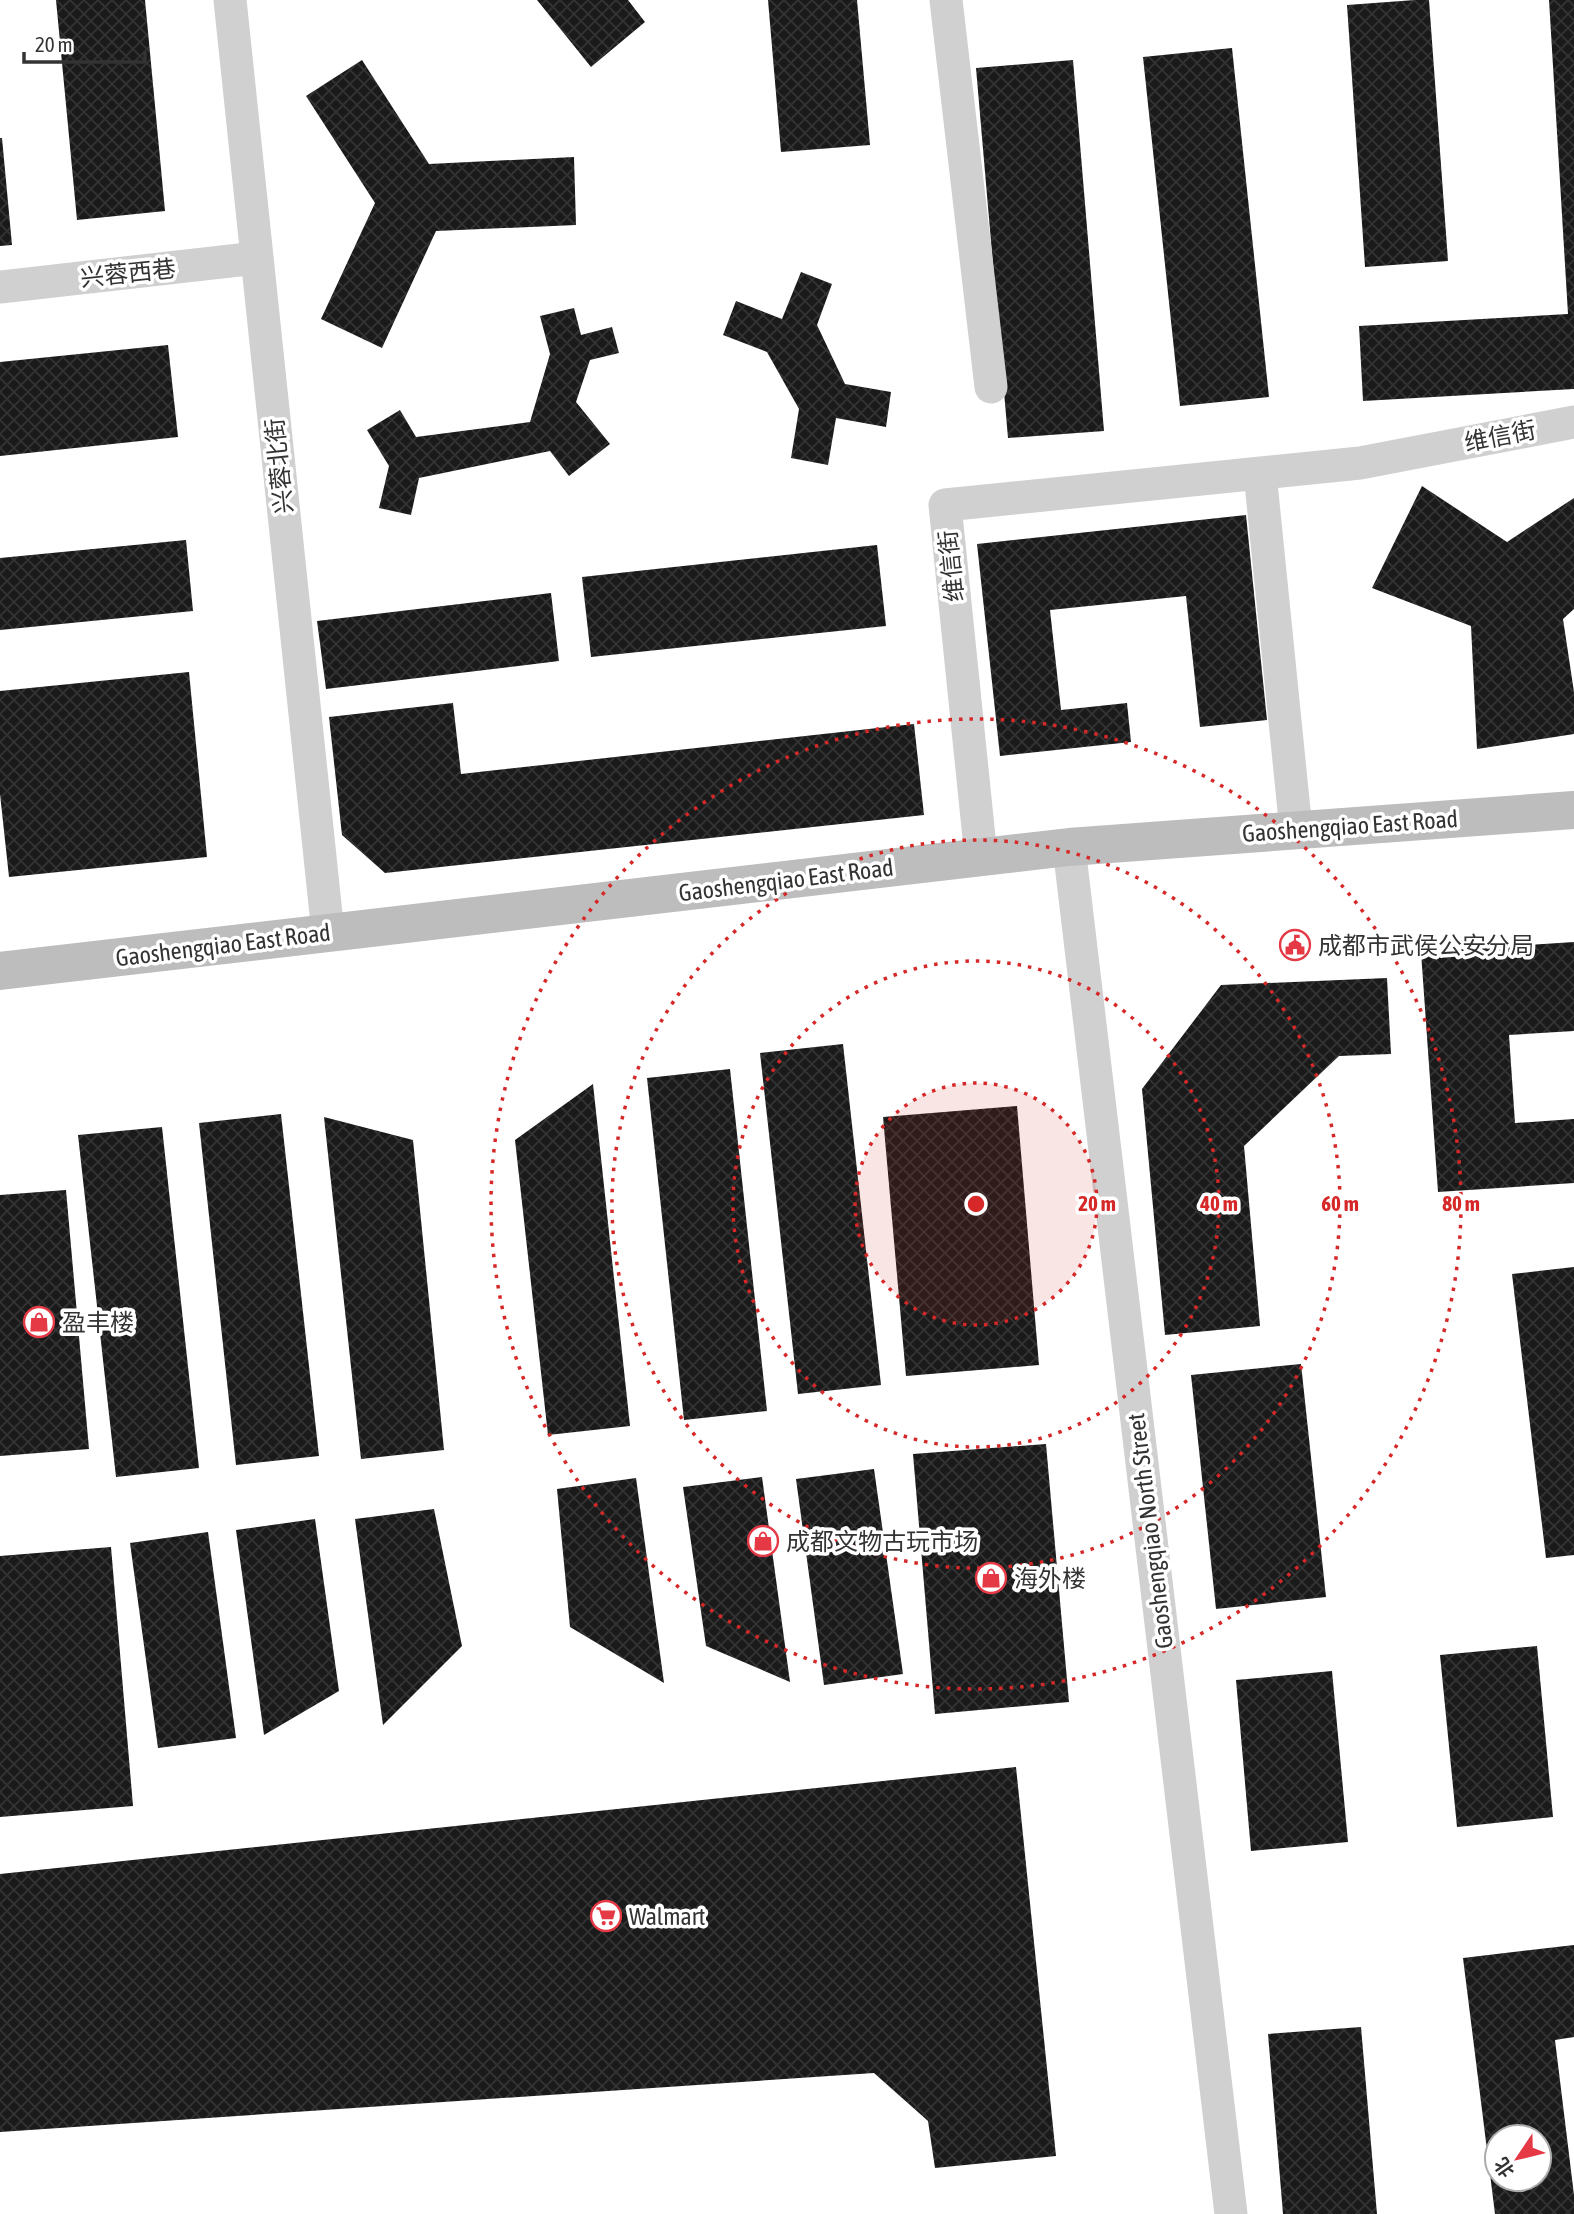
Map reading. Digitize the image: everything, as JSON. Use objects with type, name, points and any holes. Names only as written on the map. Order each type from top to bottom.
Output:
[{"type":"street","name":"兴蓉北街","points":[[230,0],[328,933]]},
{"type":"street","points":[[946,0],[991,387]]},
{"type":"street","name":"兴蓉西巷","points":[[0,287],[257,258]]},
{"type":"street","name":"维信街","points":[[981,857],[945,505],[1360,463],[1574,422]]},
{"type":"street","points":[[1260,473],[1296,830]]},
{"type":"street","name":"Gaoshengqiao East Road","points":[[0,971],[1069,847],[1574,810]]},
{"type":"street","name":"Gaoshengqiao North Street","points":[[1069,847],[1231,2214]]},
{"type":"building","points":[[56,0],[145,0],[165,211],[77,220]]},
{"type":"building","points":[[537,0],[628,0],[645,22],[591,67]]},
{"type":"building","points":[[768,0],[857,0],[870,145],[781,152]]},
{"type":"building","points":[[1429,0],[1448,261],[1365,267],[1347,5]]},
{"type":"building","points":[[1549,0],[1574,0],[1574,389],[1363,401],[1359,326],[1568,314]]},
{"type":"building","points":[[1232,48],[1269,397],[1180,406],[1143,57]]},
{"type":"building","points":[[362,60],[429,164],[574,157],[576,225],[436,231],[382,348],[321,319],[375,203],[306,96]]},
{"type":"building","points":[[1073,60],[1104,431],[1008,438],[976,68]]},
{"type":"building","points":[[0,138],[12,245],[0,246]]},
{"type":"building","points":[[801,272],[832,284],[817,325],[845,384],[891,392],[886,427],[836,418],[828,465],[791,458],[799,409],[767,352],[723,335],[736,301],[782,319]]},
{"type":"building","points":[[574,308],[581,335],[612,327],[619,353],[590,360],[576,402],[610,444],[569,476],[550,451],[419,478],[411,515],[379,508],[389,466],[367,430],[400,410],[416,437],[530,422],[550,354],[540,316]]},
{"type":"building","points":[[168,345],[178,437],[0,456],[0,362]]},
{"type":"building","points":[[1422,486],[1507,542],[1574,498],[1574,609],[1563,619],[1574,692],[1574,734],[1477,749],[1471,626],[1372,588]]},
{"type":"building","points":[[1246,515],[1267,720],[1200,727],[1186,596],[1050,610],[1061,710],[1127,703],[1131,742],[1000,756],[977,544]]},
{"type":"building","points":[[186,540],[193,611],[0,630],[0,558]]},
{"type":"building","points":[[877,545],[886,626],[591,657],[582,577]]},
{"type":"building","points":[[551,593],[559,661],[326,689],[317,621]]},
{"type":"building","points":[[189,672],[207,857],[9,877],[0,794],[0,691]]},
{"type":"building","points":[[453,703],[461,774],[914,724],[924,815],[385,873],[342,835],[329,717]]},
{"type":"building","points":[[1574,942],[1574,1031],[1509,1035],[1515,1123],[1574,1119],[1574,1183],[1438,1192],[1421,952]]},
{"type":"building","points":[[1387,978],[1391,1054],[1339,1056],[1244,1146],[1260,1326],[1165,1335],[1142,1089],[1221,985]]},
{"type":"building","points":[[843,1044],[881,1385],[798,1394],[760,1053]]},
{"type":"building","points":[[730,1069],[767,1411],[684,1420],[647,1078]]},
{"type":"building","points":[[593,1084],[630,1426],[548,1435],[515,1140]]},
{"type":"building","points":[[1017,1106],[1039,1365],[906,1376],[883,1117]]},
{"type":"building","points":[[281,1114],[319,1456],[236,1465],[199,1123]]},
{"type":"building","points":[[324,1117],[413,1140],[444,1450],[361,1459]]},
{"type":"building","points":[[162,1127],[199,1468],[116,1477],[78,1135]]},
{"type":"building","name":"盈丰楼","points":[[66,1190],[89,1449],[0,1456],[0,1195]]},
{"type":"building","points":[[1574,1267],[1574,1555],[1546,1558],[1512,1274]]},
{"type":"building","points":[[1301,1364],[1326,1597],[1216,1609],[1191,1375]]},
{"type":"building","name":"海外楼","points":[[1046,1444],[1069,1702],[935,1714],[913,1454]]},
{"type":"building","points":[[874,1469],[903,1674],[824,1685],[796,1479]]},
{"type":"building","points":[[762,1477],[790,1682],[706,1646],[683,1487]]},
{"type":"building","points":[[636,1478],[664,1683],[570,1627],[557,1489]]},
{"type":"building","points":[[434,1509],[462,1646],[383,1725],[355,1519]]},
{"type":"building","points":[[315,1519],[339,1691],[264,1735],[236,1530]]},
{"type":"building","points":[[208,1532],[236,1738],[158,1748],[130,1543]]},
{"type":"building","points":[[111,1547],[133,1806],[0,1817],[0,1556]]},
{"type":"building","points":[[1537,1646],[1553,1817],[1457,1827],[1440,1655]]},
{"type":"building","points":[[1332,1671],[1348,1842],[1251,1851],[1236,1680]]},
{"type":"building","points":[[1016,1767],[1056,2156],[935,2168],[928,2121],[874,2073],[0,2132],[0,1874]]},
{"type":"building","points":[[1574,1945],[1574,2037],[1555,2040],[1574,2214],[1495,2214],[1492,2193],[1553,2193],[1553,2123],[1484,2123],[1463,1958]]},
{"type":"building","points":[[1361,2027],[1377,2214],[1283,2214],[1268,2034]]},
{"type":"place","name":"成都市武侯公安分局","points":[[1295,945]]},
{"type":"place","name":"盈丰楼","points":[[39,1322]]},
{"type":"place","name":"成都文物古玩市场","points":[[763,1541]]},
{"type":"place","name":"海外楼","points":[[991,1578]]},
{"type":"place","name":"Walmart","points":[[606,1916]]}]
